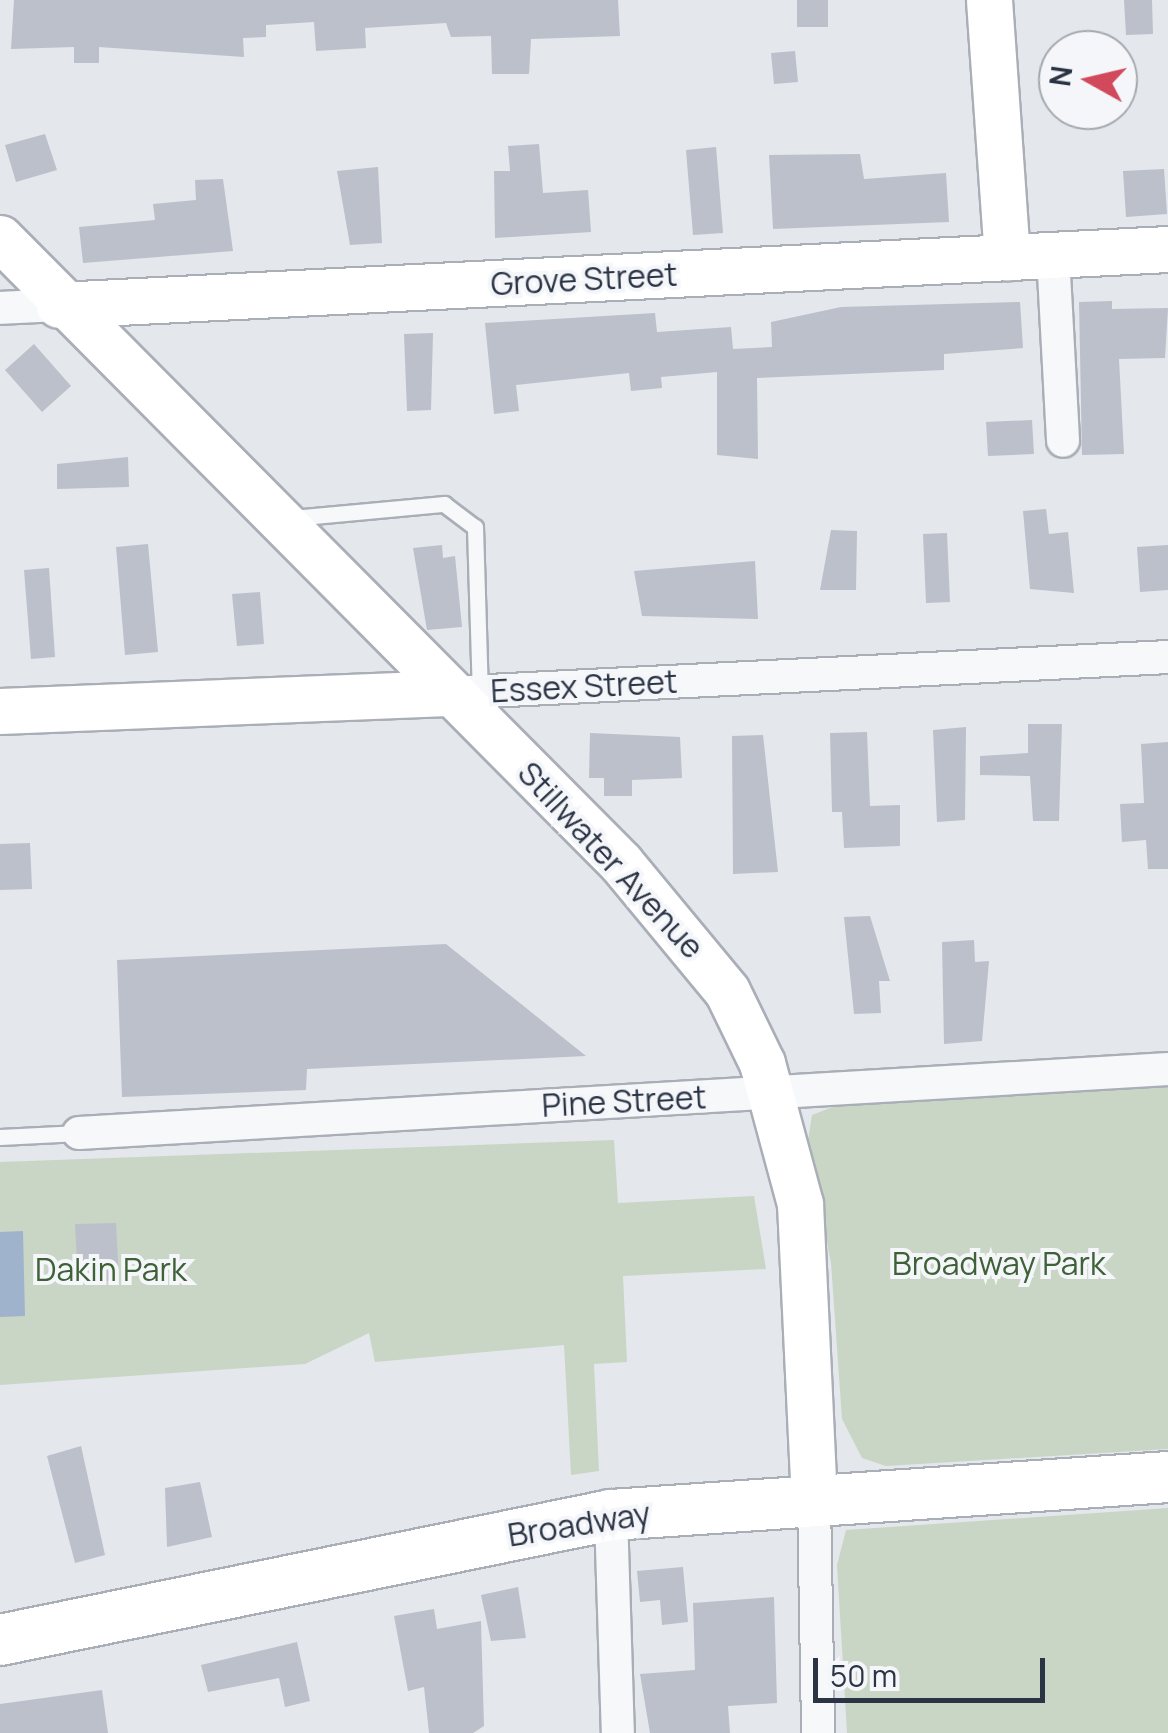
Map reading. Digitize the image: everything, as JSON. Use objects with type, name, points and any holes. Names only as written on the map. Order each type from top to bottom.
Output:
[{"type":"main road","name":"Broadway","points":[[0,1640],[611,1515],[814,1498],[1168,1477]]},
{"type":"street","points":[[988,0],[1007,257]]},
{"type":"street","name":"Stillwater Avenue","points":[[0,238],[60,305],[274,520],[464,692],[693,942],[727,991],[770,1092],[800,1204],[814,1498],[818,1733]]},
{"type":"street","name":"Grove Street","points":[[0,308],[1168,249]]},
{"type":"street","points":[[1053,254],[1063,442]]},
{"type":"street","name":"Essex Street","points":[[0,711],[1168,658]]},
{"type":"street","name":"Pine Street","points":[[79,1134],[1168,1069]]},
{"type":"street","points":[[611,1515],[618,1733]]},
{"type":"lane","points":[[274,520],[444,504],[475,527],[464,692]]},
{"type":"lane","points":[[0,1136],[79,1134]]},
{"type":"green space","name":"Broadway Park","points":[[1168,1084],[1168,1449],[886,1466],[862,1458],[842,1419],[831,1263],[808,1141],[812,1115],[835,1106]]},
{"type":"green space","name":"Dakin Park","points":[[614,1140],[618,1203],[754,1196],[766,1269],[623,1276],[627,1362],[594,1364],[599,1471],[571,1475],[564,1345],[375,1362],[369,1333],[305,1364],[0,1385],[0,1162]]},
{"type":"green space","points":[[1168,1508],[1168,1733],[847,1733],[837,1565],[846,1530]]},
{"type":"water","points":[[23,1231],[25,1316],[0,1317],[0,1232]]},
{"type":"building","points":[[14,0],[618,0],[620,36],[531,39],[529,74],[492,74],[491,36],[451,37],[446,23],[365,28],[366,48],[316,51],[314,22],[266,25],[266,37],[243,38],[244,57],[99,47],[99,63],[74,63],[74,47],[11,49]]},
{"type":"building","points":[[797,0],[828,0],[828,27],[797,27]]},
{"type":"building","points":[[1124,0],[1152,0],[1153,34],[1126,30]]},
{"type":"building","points":[[795,51],[798,82],[774,84],[771,53]]},
{"type":"building","points":[[45,134],[57,170],[16,182],[5,145]]},
{"type":"building","points":[[539,144],[543,193],[588,190],[591,232],[495,238],[494,171],[510,171],[508,146]]},
{"type":"building","points":[[716,147],[723,233],[693,235],[686,150]]},
{"type":"building","points":[[860,154],[864,179],[946,173],[949,222],[773,229],[769,155]]},
{"type":"building","points":[[378,167],[382,243],[350,245],[337,171]]},
{"type":"building","points":[[1164,169],[1167,214],[1126,217],[1123,171]]},
{"type":"building","points":[[223,179],[233,251],[83,263],[79,227],[155,220],[153,204],[196,200],[195,180]]},
{"type":"building","points":[[1112,301],[1112,309],[1168,308],[1165,358],[1119,359],[1124,454],[1082,455],[1079,302]]},
{"type":"building","points":[[1020,302],[1023,348],[944,354],[944,370],[757,378],[758,459],[717,455],[717,372],[661,377],[662,388],[631,391],[629,373],[516,385],[519,411],[494,414],[485,323],[655,313],[657,332],[731,327],[733,349],[772,347],[771,322],[841,307]]},
{"type":"building","points":[[433,333],[431,410],[407,411],[404,334]]},
{"type":"building","points":[[34,344],[71,386],[42,412],[5,370]]},
{"type":"building","points":[[1032,420],[1034,454],[988,456],[986,422]]},
{"type":"building","points":[[128,457],[129,487],[57,489],[57,464]]},
{"type":"building","points":[[1046,509],[1049,534],[1068,532],[1074,593],[1030,589],[1023,511]]},
{"type":"building","points":[[831,530],[857,531],[856,590],[820,590]]},
{"type":"building","points":[[947,533],[950,602],[926,603],[923,534]]},
{"type":"building","points":[[148,544],[158,652],[125,655],[116,547]]},
{"type":"building","points":[[442,545],[443,558],[455,556],[462,627],[427,630],[413,548]]},
{"type":"building","points":[[1168,545],[1168,590],[1140,592],[1137,547]]},
{"type":"building","points":[[755,561],[758,619],[642,616],[634,571]]},
{"type":"building","points":[[49,568],[55,657],[31,659],[24,570]]},
{"type":"building","points":[[260,592],[264,644],[237,646],[232,594]]},
{"type":"building","points":[[1028,724],[1062,724],[1059,821],[1033,821],[1030,776],[980,775],[980,756],[1028,753]]},
{"type":"building","points":[[966,727],[965,820],[937,822],[933,730]]},
{"type":"building","points":[[867,732],[870,806],[900,805],[900,846],[844,848],[842,812],[832,812],[830,733]]},
{"type":"building","points":[[590,733],[680,737],[682,778],[632,780],[632,796],[604,796],[604,778],[589,778]]},
{"type":"building","points":[[763,735],[778,872],[733,874],[732,736]]},
{"type":"building","points":[[1168,742],[1168,869],[1148,869],[1146,840],[1122,842],[1120,804],[1144,803],[1141,744]]},
{"type":"building","points":[[30,843],[32,889],[0,890],[0,844]]},
{"type":"building","points":[[870,916],[890,981],[879,981],[881,1013],[854,1014],[844,917]]},
{"type":"building","points":[[974,940],[975,962],[989,961],[982,1041],[944,1044],[942,942]]},
{"type":"building","points":[[446,944],[586,1056],[307,1069],[306,1090],[122,1097],[117,960]]},
{"type":"building","points":[[116,1223],[119,1280],[78,1283],[75,1224]]},
{"type":"building","points":[[81,1446],[105,1555],[75,1563],[47,1456]]},
{"type":"building","points":[[200,1482],[212,1537],[167,1547],[165,1488]]},
{"type":"building","points":[[683,1567],[688,1622],[662,1625],[660,1600],[640,1602],[637,1571]]},
{"type":"building","points":[[518,1587],[526,1638],[491,1641],[481,1595]]},
{"type":"building","points":[[774,1597],[777,1703],[728,1706],[730,1733],[650,1733],[640,1674],[695,1670],[693,1603]]},
{"type":"building","points":[[434,1609],[437,1629],[481,1621],[484,1726],[473,1733],[429,1733],[424,1687],[408,1691],[394,1616]]},
{"type":"building","points":[[297,1642],[310,1701],[285,1707],[279,1678],[208,1692],[201,1665]]},
{"type":"building","points":[[102,1690],[108,1733],[0,1733],[0,1704]]}]
